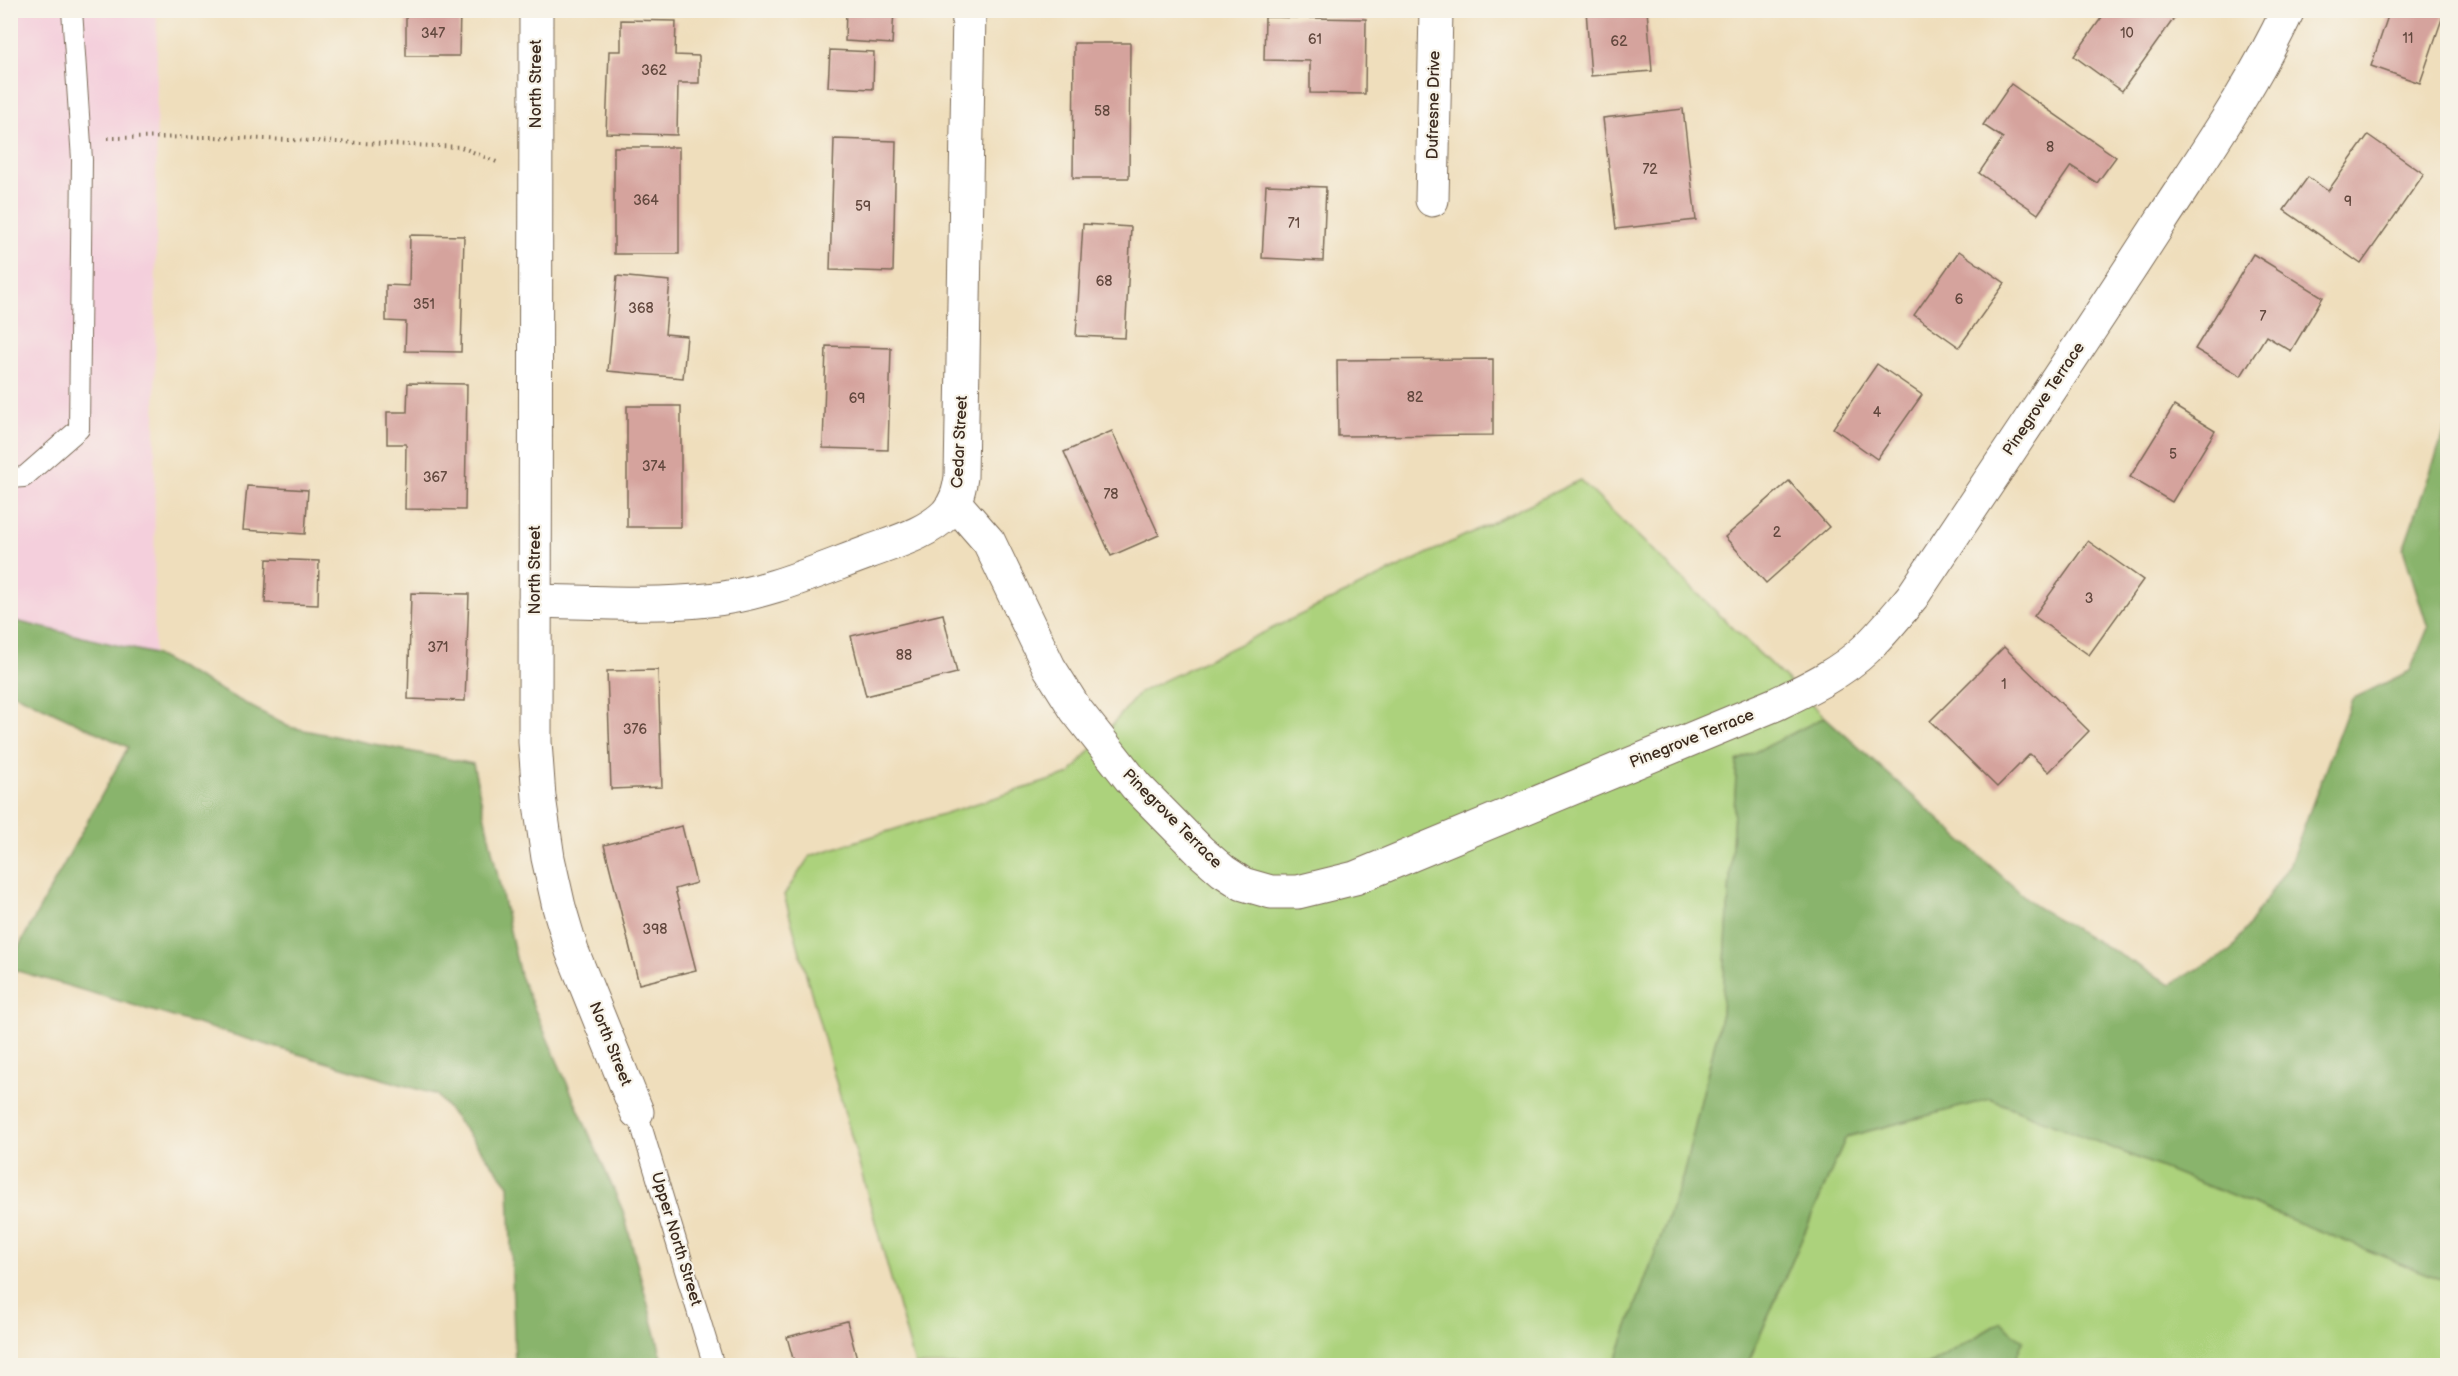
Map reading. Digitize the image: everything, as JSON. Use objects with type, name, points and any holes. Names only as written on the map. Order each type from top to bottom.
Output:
[{"type":"street","name":"North Street","points":[[536,10],[535,742],[539,797],[548,858],[572,951],[637,1113]]},
{"type":"street","name":"Cedar Street","points":[[535,601],[673,602],[709,600],[753,592],[812,574],[922,531],[940,519],[955,503],[961,477],[969,10]]},
{"type":"street","name":"Dufresne Drive","points":[[1432,200],[1436,10]]},
{"type":"street","name":"Pinegrove Terrace","points":[[955,503],[989,542],[1049,667],[1076,710],[1136,786],[1200,851],[1223,871],[1243,884],[1271,892],[1298,892],[1355,878],[1776,704],[1810,687],[1865,651],[1912,597],[2133,265],[2251,82],[2270,50],[2288,10]]},
{"type":"lane","points":[[10,478],[24,477],[79,429],[82,160],[72,10]]},
{"type":"lane","name":"Upper North Street","points":[[637,1113],[714,1365]]},
{"type":"path","points":[[80,139],[214,137],[461,147],[536,179]]},
{"type":"shaded area","points":[[11,11],[157,11],[154,654],[11,620]]},
{"type":"green space","points":[[2447,425],[2447,1282],[1990,1099],[1846,1137],[1747,1365],[1614,1365],[1683,1176],[1722,1013],[1737,761],[1825,717],[2035,906],[2170,984],[2230,952],[2289,866],[2352,699],[2410,671],[2428,628],[2403,549]]},
{"type":"green space","points":[[1580,480],[1825,717],[1737,761],[1722,1013],[1683,1176],[1614,1365],[915,1365],[784,895],[810,856],[1070,774],[1140,692]]},
{"type":"green space","points":[[11,620],[154,654],[289,727],[473,764],[520,976],[623,1211],[664,1365],[515,1365],[509,1185],[437,1095],[11,969],[11,961],[128,747],[11,692]]},
{"type":"green space","points":[[1990,1099],[2447,1282],[2447,1365],[2013,1365],[2022,1341],[2001,1322],[1928,1365],[1747,1366],[1846,1137]]},
{"type":"green space","points":[[2001,1322],[2023,1341],[2013,1365],[1928,1365]]},
{"type":"building","points":[[406,10],[460,10],[459,56],[406,56]]},
{"type":"building","points":[[846,10],[894,10],[892,44],[845,41]]},
{"type":"building","points":[[1586,10],[1647,10],[1652,71],[1591,76]]},
{"type":"building","points":[[2107,10],[2180,10],[2122,91],[2074,56]]},
{"type":"building","points":[[2390,10],[2445,10],[2420,83],[2371,66]]},
{"type":"building","points":[[1265,17],[1366,19],[1365,94],[1310,93],[1310,61],[1264,60]]},
{"type":"building","points":[[621,20],[676,21],[675,55],[699,56],[699,83],[678,83],[677,135],[606,133],[609,51],[621,51]]},
{"type":"building","points":[[1074,43],[1130,43],[1129,178],[1073,178]]},
{"type":"building","points":[[830,50],[874,52],[873,89],[828,87]]},
{"type":"building","points":[[2011,84],[2116,157],[2097,183],[2071,166],[2038,214],[1979,173],[2003,138],[1983,125]]},
{"type":"building","points":[[1683,109],[1696,220],[1616,229],[1603,118]]},
{"type":"building","points":[[2368,135],[2424,174],[2361,264],[2284,210],[2308,177],[2328,191]]},
{"type":"building","points":[[834,139],[896,141],[893,272],[830,270]]},
{"type":"building","points":[[614,147],[679,147],[679,254],[614,254]]},
{"type":"building","points":[[1266,185],[1326,187],[1323,261],[1262,258]]},
{"type":"building","points":[[1083,224],[1131,227],[1125,338],[1076,336]]},
{"type":"building","points":[[410,235],[464,236],[461,352],[405,351],[406,322],[386,321],[386,285],[409,286]]},
{"type":"building","points":[[1959,251],[2005,283],[1959,347],[1914,315]]},
{"type":"building","points":[[2253,254],[2323,297],[2291,351],[2266,336],[2241,376],[2195,349]]},
{"type":"building","points":[[617,276],[670,281],[665,334],[687,336],[683,378],[608,371]]},
{"type":"building","points":[[826,346],[891,348],[888,450],[823,448]]},
{"type":"building","points":[[1493,359],[1493,435],[1338,436],[1337,360]]},
{"type":"building","points":[[1877,364],[1922,395],[1877,459],[1833,428]]},
{"type":"building","points":[[408,383],[467,384],[465,510],[405,509],[406,444],[387,444],[387,412],[407,412]]},
{"type":"building","points":[[627,406],[681,406],[681,527],[627,527]]},
{"type":"building","points":[[2174,406],[2215,431],[2172,502],[2130,477]]},
{"type":"building","points":[[1112,431],[1159,535],[1111,556],[1064,452]]},
{"type":"building","points":[[1789,481],[1829,527],[1766,583],[1725,537]]},
{"type":"building","points":[[247,486],[308,490],[305,534],[243,530]]},
{"type":"building","points":[[2088,541],[2143,580],[2089,655],[2034,616]]},
{"type":"building","points":[[267,559],[319,561],[318,605],[265,603]]},
{"type":"building","points":[[411,593],[469,594],[465,701],[408,699]]},
{"type":"building","points":[[943,614],[957,673],[866,696],[851,636]]},
{"type":"building","points":[[2004,647],[2089,731],[2049,772],[2030,754],[1997,787],[1930,721]]},
{"type":"building","points":[[658,670],[662,787],[611,789],[607,671]]},
{"type":"building","points":[[682,826],[696,883],[675,889],[696,970],[639,984],[604,845]]},
{"type":"building","points":[[847,1321],[859,1366],[795,1366],[787,1337]]}]
